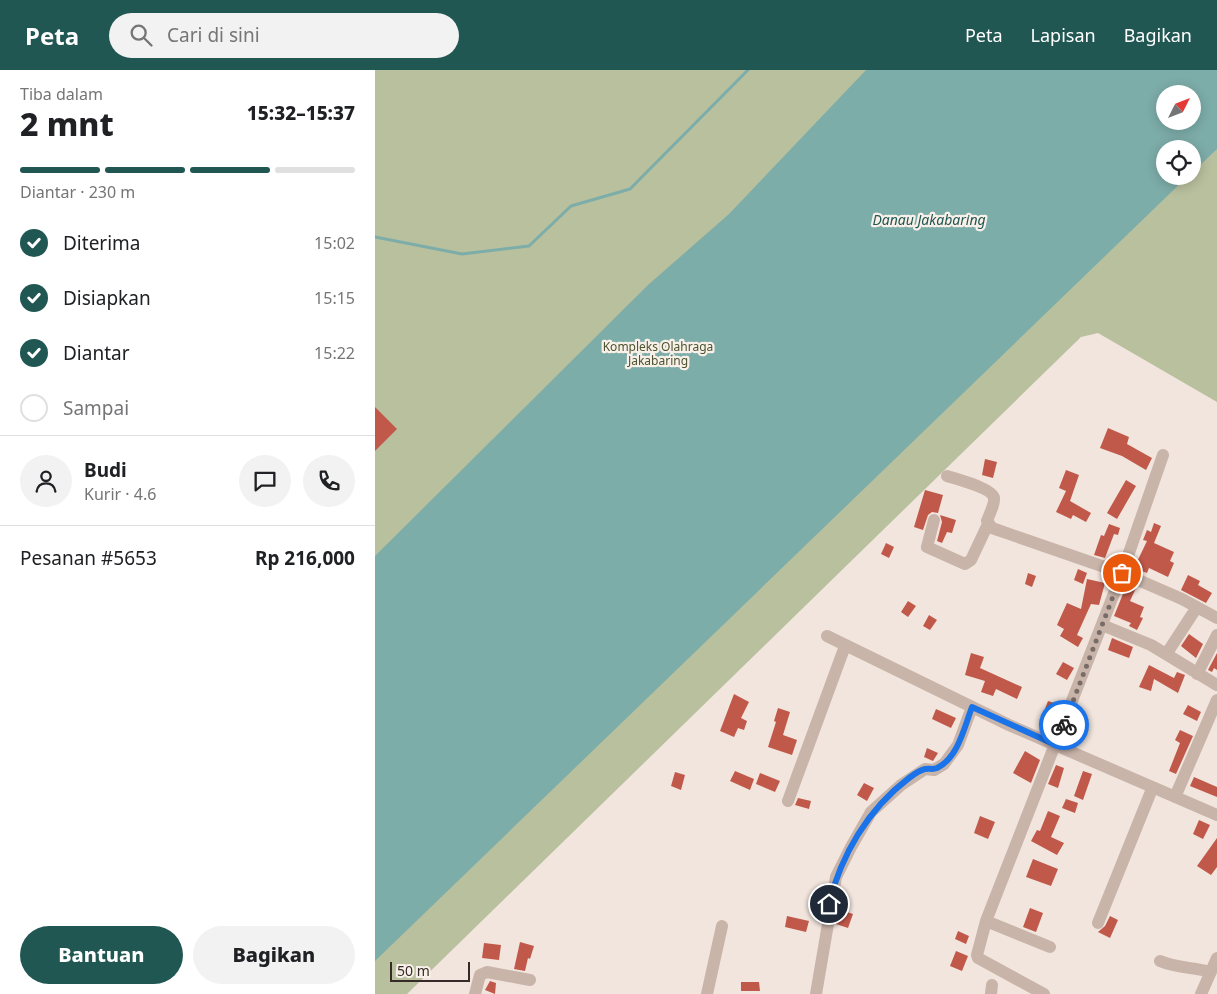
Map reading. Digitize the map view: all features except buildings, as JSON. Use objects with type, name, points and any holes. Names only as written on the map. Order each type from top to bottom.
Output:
[{"type":"street","points":[[1044,994],[978,958],[977,955],[987,921],[1122,573],[1163,455]]},
{"type":"street","points":[[934,520],[927,548],[965,564],[971,560],[988,524],[994,500],[992,495],[985,489],[947,476]]},
{"type":"street","points":[[988,524],[996,530],[1122,573],[1217,618]]},
{"type":"street","points":[[1167,653],[1197,607]]},
{"type":"street","points":[[1102,625],[1167,653],[1197,674],[1217,685]]},
{"type":"street","points":[[1197,674],[1217,634]]},
{"type":"street","points":[[827,636],[972,707],[1152,789],[1217,815]]},
{"type":"street","points":[[788,801],[845,646]]},
{"type":"street","points":[[1175,797],[1217,700]]},
{"type":"street","points":[[816,994],[836,877],[851,847],[871,812],[901,785],[925,769],[934,770],[944,764],[958,745],[972,707]]},
{"type":"street","points":[[1098,923],[1152,789]]},
{"type":"street","points":[[987,921],[1050,947]]},
{"type":"street","points":[[707,994],[722,926]]},
{"type":"street","points":[[1201,994],[1217,958]]},
{"type":"street","points":[[1160,961],[1175,967],[1188,966],[1211,972]]},
{"type":"street","points":[[475,994],[480,976],[487,972],[530,980]]},
{"type":"green space","name":"Danau Jakabaring","points":[[375,70],[1217,70],[1217,402],[1098,333],[1081,337],[407,994],[375,994]]},
{"type":"water","name":"Danau Jakabaring","points":[[866,70],[1217,70],[1217,149],[1201,164],[1201,140],[1156,140],[1156,185],[1179,185],[375,961],[375,556],[648,285],[729,214]]},
{"type":"waterway","points":[[375,237],[462,254],[529,246],[571,206],[630,189],[748,70]]},
{"type":"way so far","points":[[1064,725],[1122,573]]},
{"type":"route","points":[[829,904],[836,877],[871,812],[915,774],[925,769],[934,770],[944,764],[958,745],[972,707],[1056,745],[1064,725]]},
{"type":"park label","name":"Kompleks Olahraga Jakabaring","points":[[658,354]]}]
